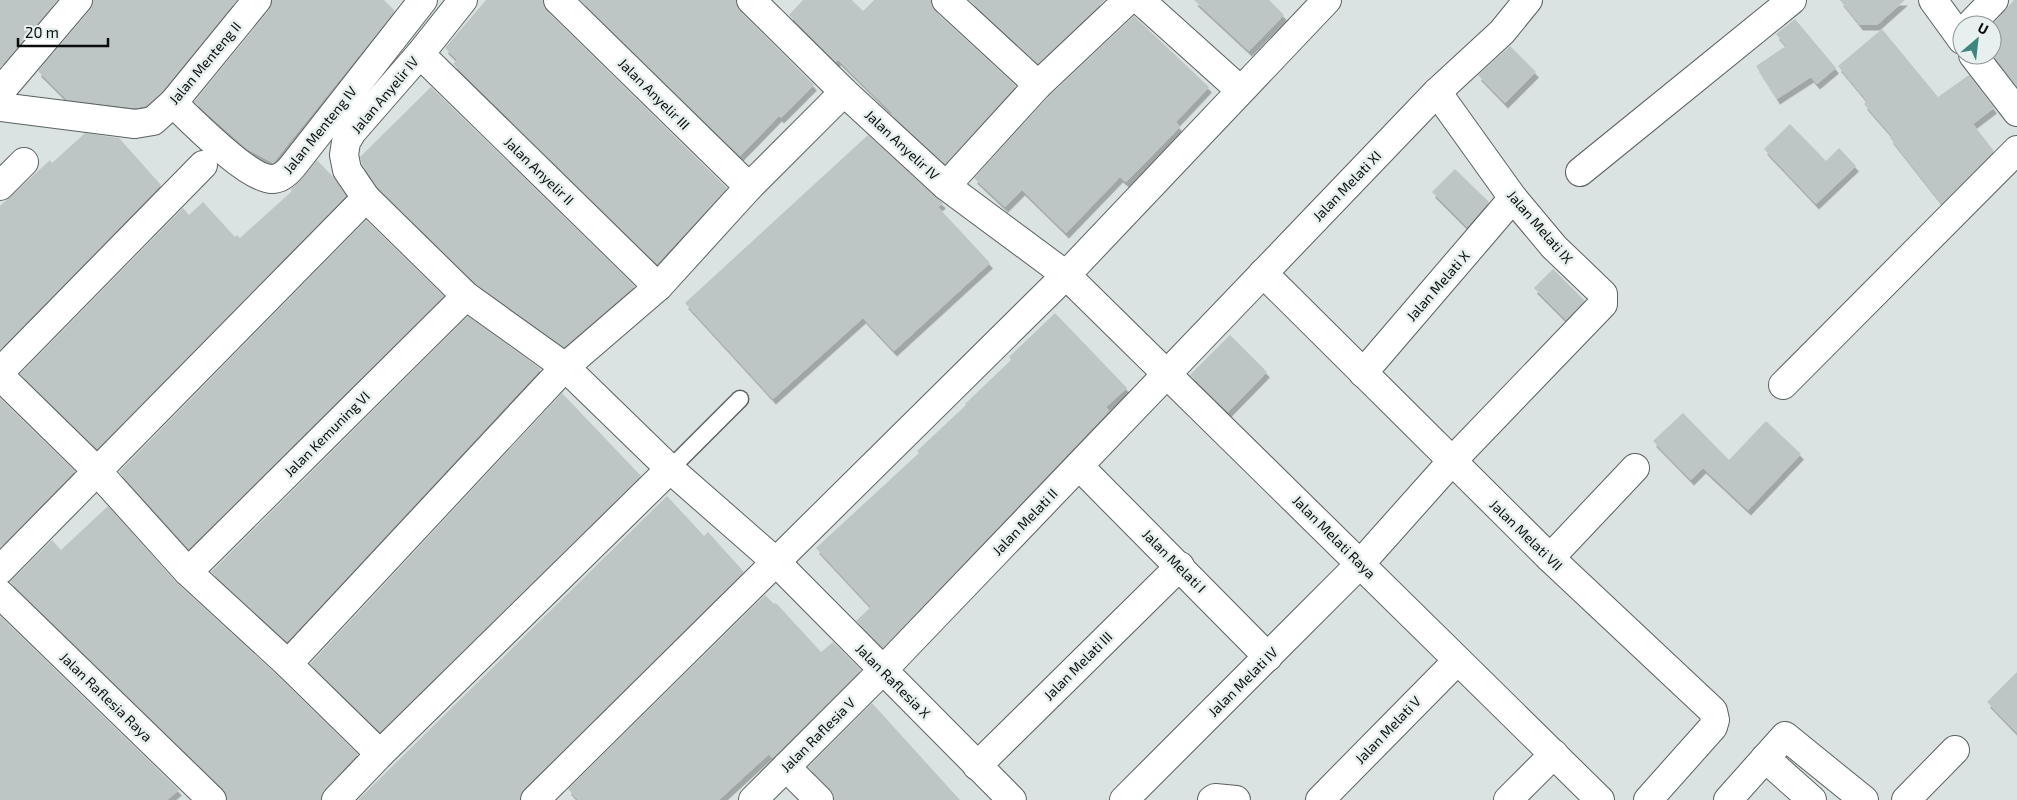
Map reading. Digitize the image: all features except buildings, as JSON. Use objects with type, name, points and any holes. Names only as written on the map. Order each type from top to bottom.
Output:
[{"type":"street","points":[[0,92],[78,0]]},
{"type":"street","name":"Jalan Menteng II","points":[[0,107],[135,124],[153,121],[173,103],[256,0]]},
{"type":"street","name":"Jalan Menteng IV","points":[[173,103],[220,148],[255,172],[273,179],[282,176],[292,168],[423,0]]},
{"type":"street","name":"Jalan Anyelir IV","points":[[463,0],[420,54],[352,132],[346,142],[344,155],[347,170],[366,198],[466,296],[565,367]]},
{"type":"street","name":"Jalan Anyelir III","points":[[558,0],[749,187]]},
{"type":"street","name":"Jalan Anyelir IV","points":[[751,0],[844,92],[946,186],[1066,275]]},
{"type":"street","points":[[946,0],[1038,85]]},
{"type":"street","points":[[946,186],[1038,85],[1128,0]]},
{"type":"street","points":[[1140,0],[1240,90]]},
{"type":"street","points":[[535,800],[1066,275],[1327,0]]},
{"type":"street","name":"Jalan Melati XI","points":[[1168,373],[1437,92],[1502,32],[1528,0]]},
{"type":"street","points":[[1580,172],[1792,0]]},
{"type":"street","points":[[1933,0],[1952,23]]},
{"type":"street","points":[[1983,15],[1994,0]]},
{"type":"street","name":"Jalan Anyelir II","points":[[420,54],[658,287]]},
{"type":"street","points":[[1984,65],[2017,112]]},
{"type":"street","points":[[288,664],[565,367],[658,287],[749,187],[844,92]]},
{"type":"street","name":"Jalan Melati IX","points":[[1360,563],[1452,462],[1603,304],[1603,294],[1554,247],[1514,198],[1437,92]]},
{"type":"street","points":[[1783,385],[2017,150]]},
{"type":"street","points":[[0,186],[24,162]]},
{"type":"street","points":[[0,372],[203,165]]},
{"type":"street","points":[[0,570],[96,470],[366,198]]},
{"type":"street","name":"Jalan Melati X","points":[[1364,373],[1514,198]]},
{"type":"street","name":"Jalan Melati VII","points":[[1263,273],[1452,462],[1714,715],[1715,720],[1710,731],[1648,800]]},
{"type":"street","name":"Jalan Melati Raya","points":[[1066,275],[1168,373],[1600,800]]},
{"type":"street","name":"Jalan Kemuning VI","points":[[188,572],[466,296]]},
{"type":"street","name":"Jalan Raflesia X","points":[[565,367],[670,469],[775,561],[1012,800]]},
{"type":"street","name":"Jalan Melati II","points":[[883,670],[1168,373]]},
{"type":"street","points":[[0,376],[96,470],[188,572],[288,664],[380,754]]},
{"type":"street","name":"Jalan Melati I","points":[[1079,466],[1268,657]]},
{"type":"street","points":[[1550,558],[1635,468]]},
{"type":"street","points":[[336,800],[380,754],[670,469]]},
{"type":"street","name":"Jalan Melati IV","points":[[1124,800],[1360,563]]},
{"type":"street","name":"Jalan Melati III","points":[[977,766],[1180,566]]},
{"type":"street","name":"Jalan Raflesia Raya","points":[[0,594],[212,800]]},
{"type":"street","name":"Jalan Melati V","points":[[1320,800],[1457,660]]},
{"type":"street","name":"Jalan Raflesia V","points":[[753,800],[883,670]]},
{"type":"street","points":[[1728,800],[1785,736],[1864,800]]},
{"type":"street","points":[[1906,800],[1955,750]]},
{"type":"street","points":[[1508,800],[1554,754]]},
{"type":"street","points":[[1765,758],[1812,800]]},
{"type":"street","points":[[786,767],[819,800]]},
{"type":"street","points":[[1212,800],[1236,800]]},
{"type":"lane","points":[[670,469],[740,399]]}]
